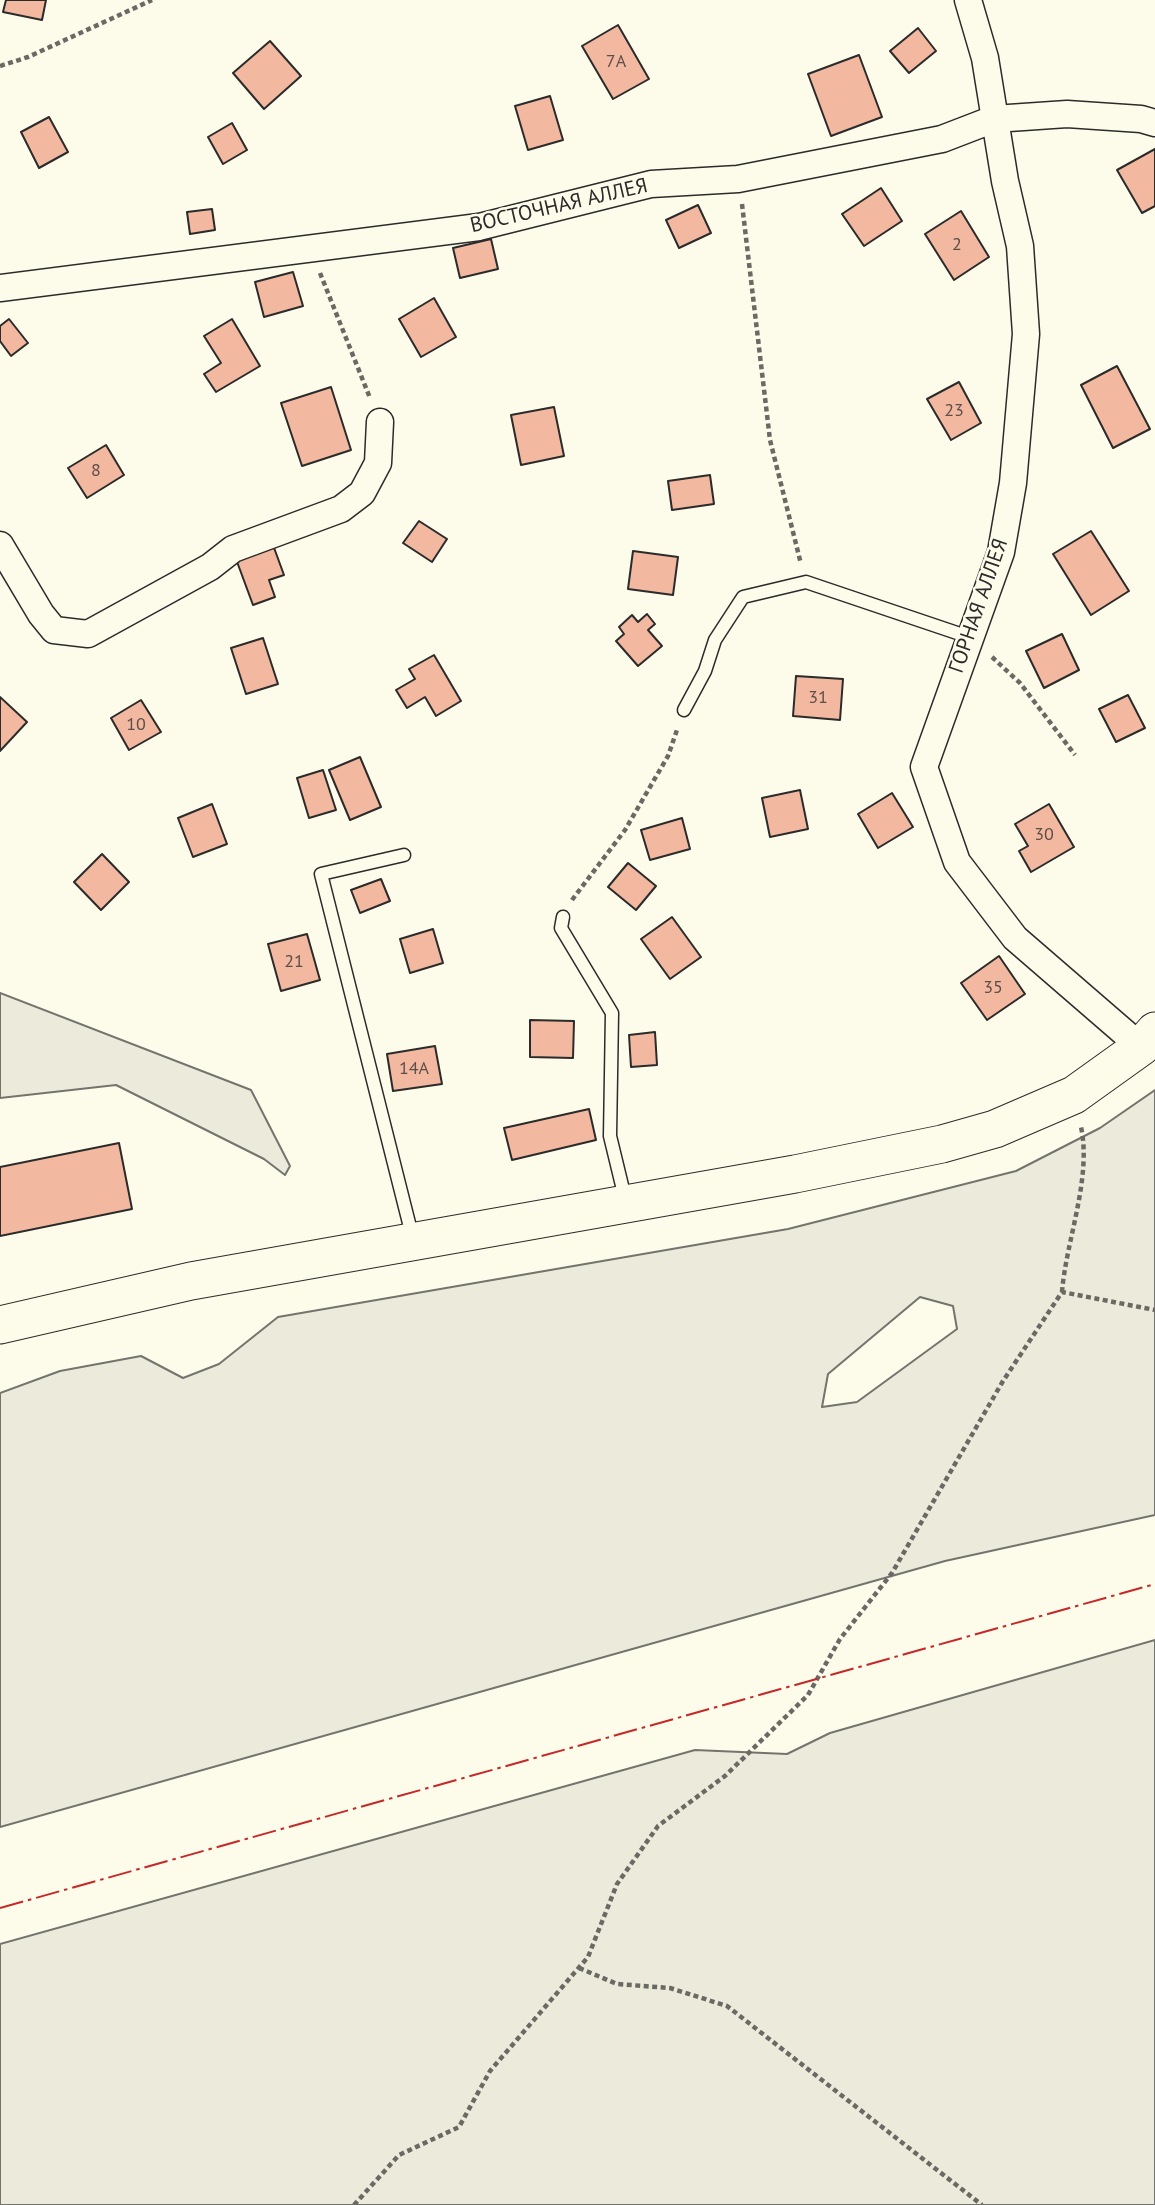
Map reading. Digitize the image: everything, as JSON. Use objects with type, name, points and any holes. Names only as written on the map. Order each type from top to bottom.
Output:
[{"type":"main road","points":[[0,1325],[84,1303],[191,1281],[414,1243],[942,1144],[995,1129],[1074,1095],[1148,1039]]},
{"type":"street","name":"ГОРНАЯ АЛЛЕЯ","points":[[968,0],[985,58],[994,119],[1020,246],[1026,334],[1013,484],[1001,552],[924,767],[957,862],[1015,938],[1148,1039]]},
{"type":"street","name":"ВОСТОЧНАЯ АЛЛЕЯ","points":[[0,288],[309,246],[479,227],[651,184],[738,179],[942,139],[994,119],[1067,114],[1155,123]]},
{"type":"street","points":[[0,545],[41,614],[54,630],[88,634],[211,567],[233,549],[341,509],[362,493],[378,463],[380,422]]},
{"type":"lane","points":[[684,710],[705,671],[715,640],[743,597],[806,582],[969,636]]},
{"type":"lane","points":[[404,855],[321,874],[414,1243]]},
{"type":"lane","points":[[563,917],[561,928],[612,1013],[610,1136],[626,1204]]},
{"type":"path","points":[[0,66],[28,57],[152,0]]},
{"type":"path","points":[[738,179],[770,440],[806,582]]},
{"type":"path","points":[[309,246],[380,422]]},
{"type":"path","points":[[969,636],[1020,683],[1075,755]]},
{"type":"path","points":[[563,917],[576,893],[601,865],[625,830],[641,797],[668,756],[684,710]]},
{"type":"path","points":[[354,2205],[399,2155],[458,2127],[490,2071],[588,1957],[617,1884],[657,1826],[725,1776],[808,1695],[840,1639],[892,1573],[1003,1381],[1062,1292],[1064,1267],[1077,1211],[1084,1140],[1074,1095]]},
{"type":"path","points":[[1062,1292],[1155,1310]]},
{"type":"path","points":[[579,1968],[617,1984],[670,1988],[727,2006],[982,2205]]},
{"type":"shaded area","points":[[0,993],[251,1090],[290,1166],[285,1175],[264,1159],[116,1085],[0,1098]]},
{"type":"shaded area","points":[[1155,1090],[1155,1515],[945,1561],[0,1827],[0,1393],[60,1371],[141,1356],[183,1378],[219,1364],[278,1317],[788,1229],[1016,1171],[1100,1128]],"holes":[[[920,1297],[953,1306],[957,1329],[857,1402],[822,1407],[828,1374]]]},
{"type":"shaded area","points":[[1155,1640],[1155,2205],[0,2205],[0,1944],[695,1750],[787,1754],[830,1733]]},
{"type":"building","points":[[6,0],[46,0],[42,20],[3,12]]},
{"type":"building","points":[[618,25],[649,79],[613,99],[582,46]]},
{"type":"building","points":[[918,28],[936,51],[909,73],[890,51]]},
{"type":"building","points":[[270,41],[301,76],[264,109],[233,73]]},
{"type":"building","points":[[859,55],[882,117],[831,136],[808,74]]},
{"type":"building","points":[[550,96],[563,140],[528,150],[515,106]]},
{"type":"building","points":[[49,117],[68,152],[39,168],[21,132]]},
{"type":"building","points":[[232,123],[247,150],[223,164],[208,137]]},
{"type":"building","points":[[1155,149],[1155,206],[1142,213],[1117,170]]},
{"type":"building","points":[[881,188],[902,221],[864,246],[842,214]]},
{"type":"building","points":[[698,205],[711,233],[679,248],[666,220]]},
{"type":"building","points":[[212,209],[215,230],[190,234],[187,212]]},
{"type":"building","points":[[961,211],[989,257],[954,280],[925,234]]},
{"type":"building","points":[[491,239],[498,269],[460,278],[453,248]]},
{"type":"building","points":[[293,272],[303,306],[264,317],[255,282]]},
{"type":"building","points":[[434,298],[456,337],[421,357],[399,319]]},
{"type":"building","points":[[9,319],[28,343],[11,356],[0,341],[0,326]]},
{"type":"building","points":[[232,319],[260,366],[216,392],[204,374],[221,363],[204,336]]},
{"type":"building","points":[[1117,366],[1150,429],[1113,448],[1081,385]]},
{"type":"building","points":[[959,382],[981,423],[951,440],[927,399]]},
{"type":"building","points":[[331,387],[351,450],[302,466],[281,403]]},
{"type":"building","points":[[554,407],[564,456],[521,465],[511,415]]},
{"type":"building","points":[[106,445],[124,475],[87,498],[68,468]]},
{"type":"building","points":[[710,475],[714,504],[672,510],[668,481]]},
{"type":"building","points":[[419,521],[447,539],[432,562],[403,543]]},
{"type":"building","points":[[1091,531],[1129,591],[1091,615],[1053,554]]},
{"type":"building","points":[[273,545],[284,575],[269,580],[275,597],[253,605],[236,559]]},
{"type":"building","points":[[633,551],[678,557],[673,595],[628,589]]},
{"type":"building","points":[[647,614],[655,624],[648,630],[662,646],[638,666],[616,641],[624,634],[619,627],[632,615],[638,622]]},
{"type":"building","points":[[1062,634],[1079,670],[1044,688],[1026,651]]},
{"type":"building","points":[[263,638],[278,684],[246,694],[231,648]]},
{"type":"building","points":[[434,655],[461,701],[436,716],[425,697],[407,708],[396,690],[415,679],[409,669]]},
{"type":"building","points":[[796,676],[843,679],[840,720],[793,716]]},
{"type":"building","points":[[1128,695],[1145,728],[1116,742],[1099,709]]},
{"type":"building","points":[[0,697],[27,722],[0,751]]},
{"type":"building","points":[[141,700],[161,732],[129,750],[111,718]]},
{"type":"building","points":[[360,757],[381,807],[350,820],[329,770]]},
{"type":"building","points":[[323,770],[336,810],[309,818],[297,778]]},
{"type":"building","points":[[800,790],[808,829],[770,837],[762,798]]},
{"type":"building","points":[[892,793],[913,827],[878,848],[858,814]]},
{"type":"building","points":[[212,804],[227,844],[193,857],[178,818]]},
{"type":"building","points":[[1049,804],[1074,847],[1031,872],[1019,851],[1028,846],[1015,824]]},
{"type":"building","points":[[682,818],[690,849],[650,860],[641,830]]},
{"type":"building","points":[[102,854],[129,882],[101,910],[74,882]]},
{"type":"building","points":[[628,863],[656,886],[636,910],[608,887]]},
{"type":"building","points":[[381,879],[390,901],[360,913],[351,890]]},
{"type":"building","points":[[672,917],[701,957],[670,979],[641,939]]},
{"type":"building","points":[[433,929],[443,963],[410,973],[400,939]]},
{"type":"building","points":[[307,934],[320,980],[281,991],[268,944]]},
{"type":"building","points":[[999,956],[1025,994],[987,1020],[961,983]]},
{"type":"building","points":[[530,1020],[574,1021],[573,1058],[530,1057]]},
{"type":"building","points":[[655,1032],[657,1065],[631,1067],[629,1035]]},
{"type":"building","points":[[435,1046],[442,1084],[393,1091],[387,1054]]},
{"type":"building","points":[[589,1109],[596,1140],[512,1160],[504,1128]]},
{"type":"building","points":[[119,1143],[132,1209],[0,1236],[0,1167]]},
{"type":"power","points":[[0,1908],[1155,1584]]}]
